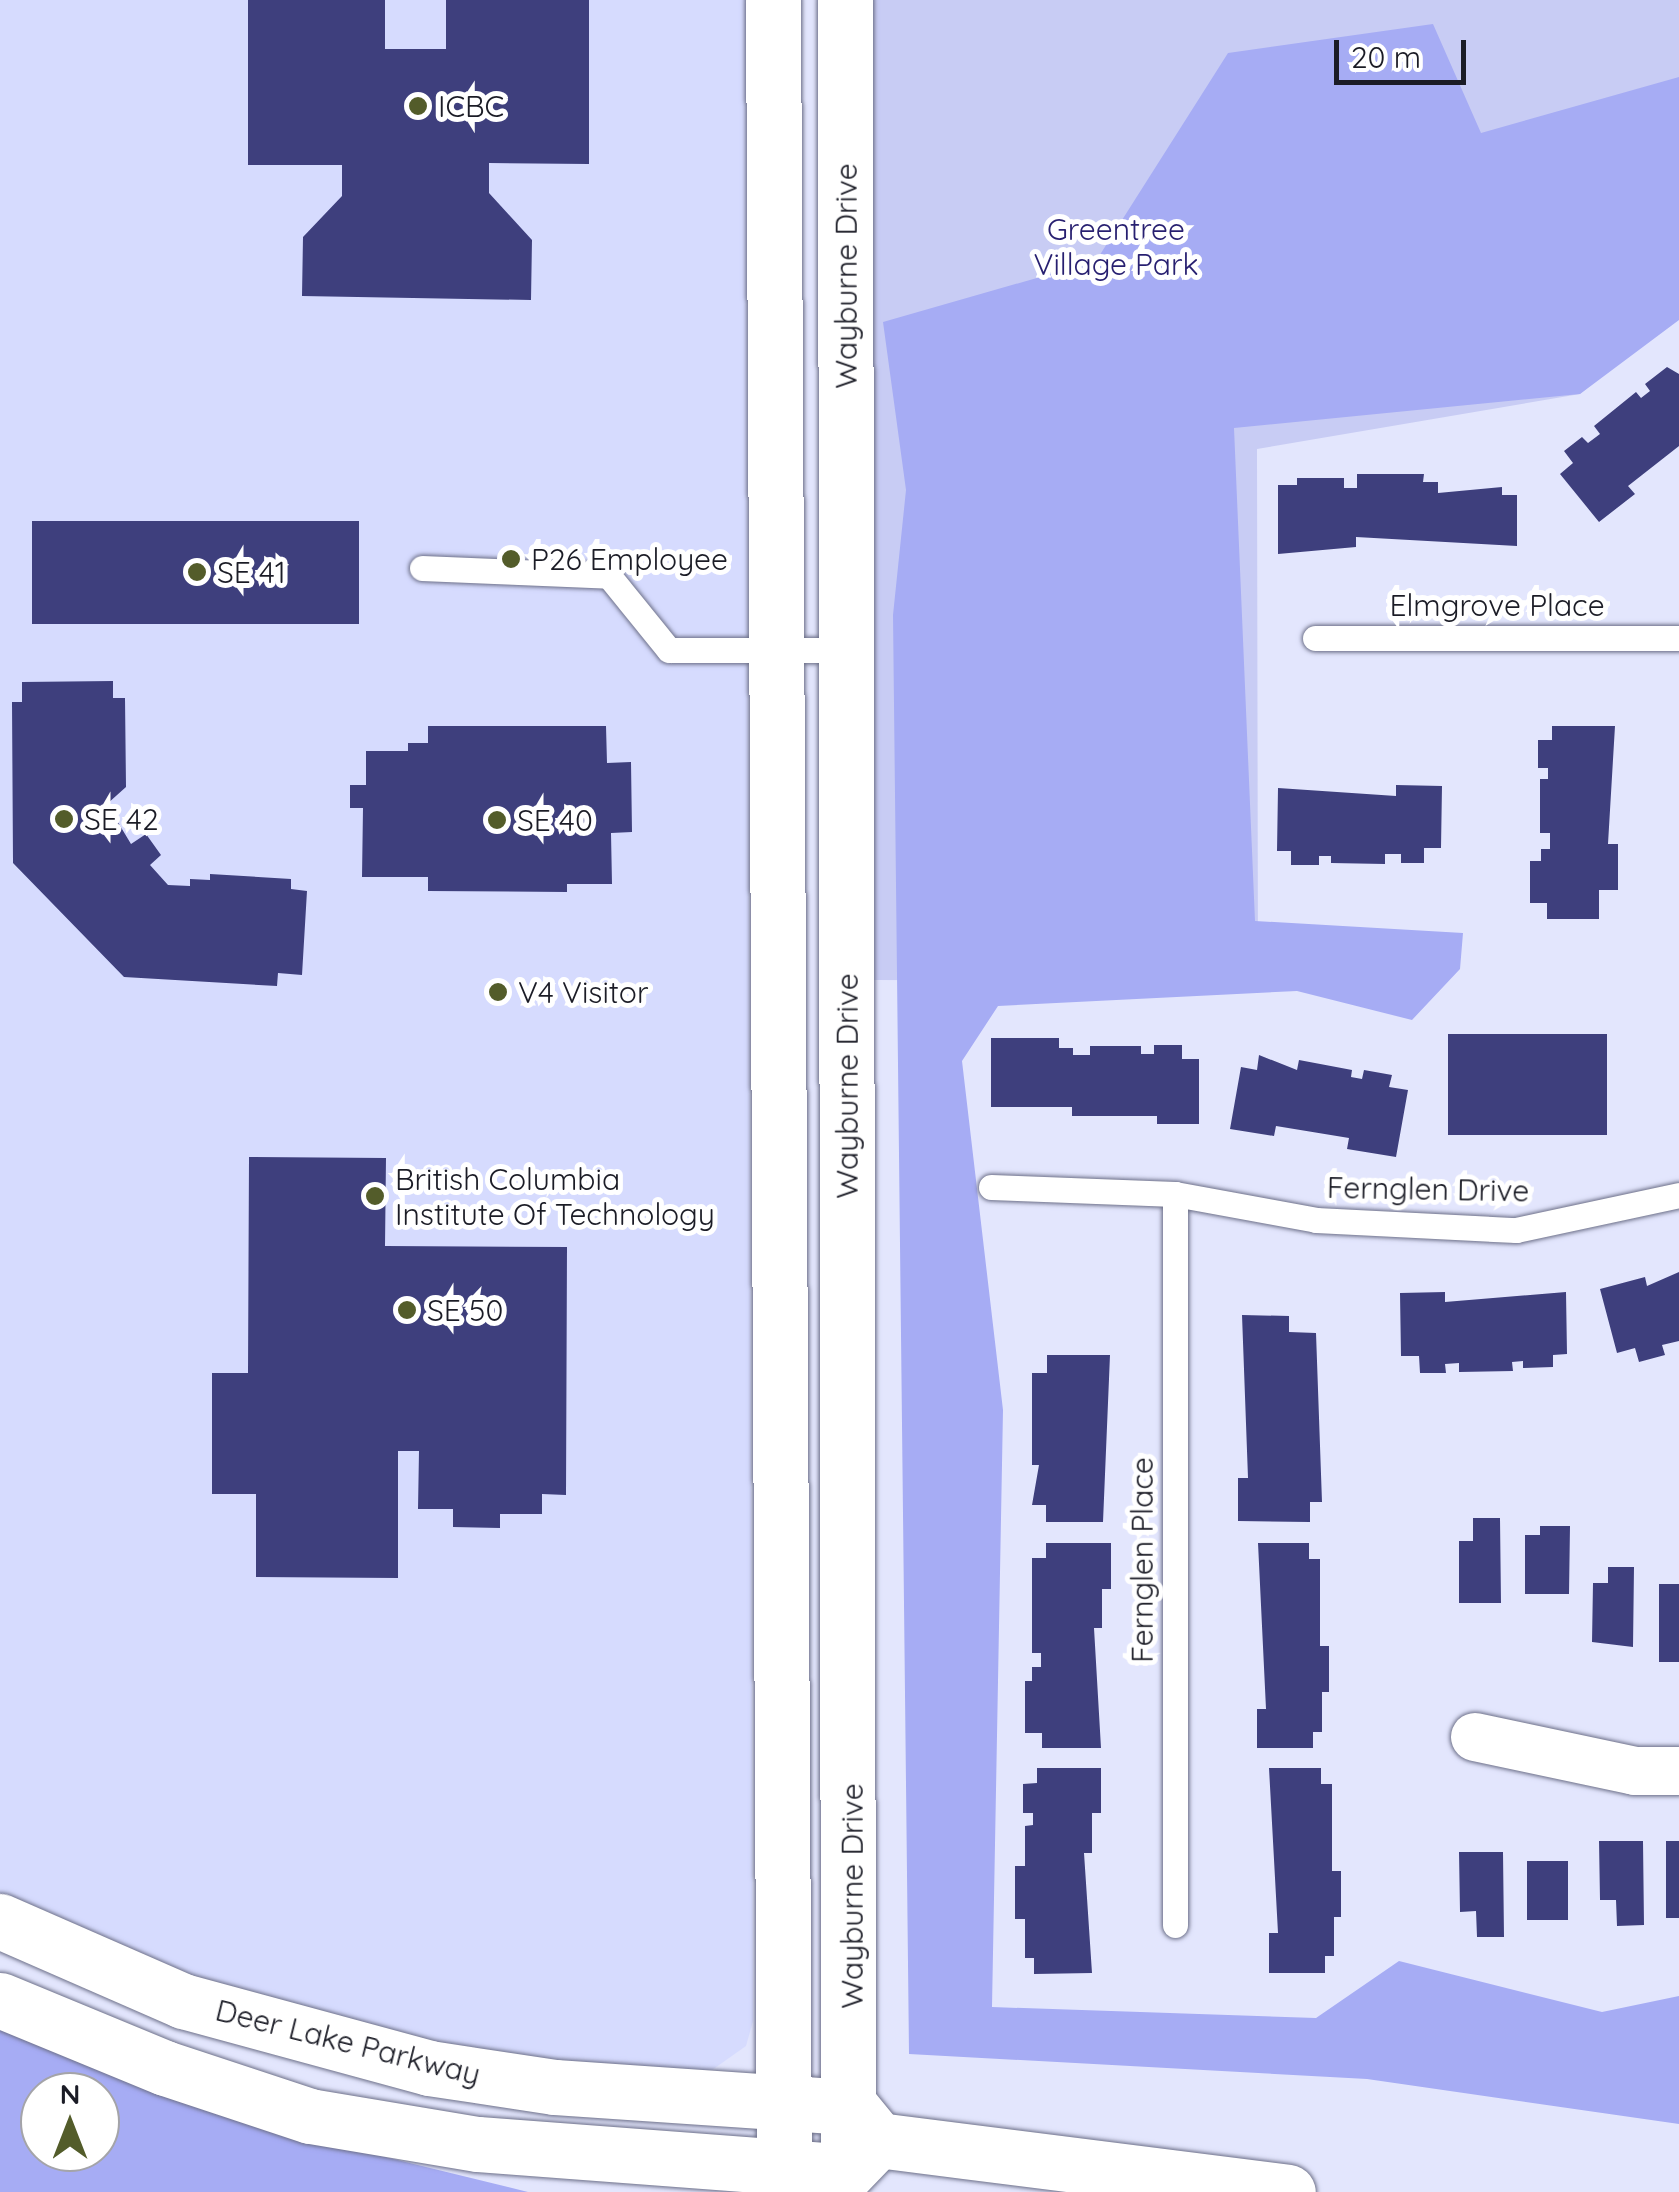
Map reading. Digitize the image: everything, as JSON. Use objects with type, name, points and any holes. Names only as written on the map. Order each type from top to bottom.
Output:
[{"type":"street","points":[[773,0],[784,2169]]},
{"type":"street","name":"Wayburne Drive","points":[[845,0],[844,650],[859,2140]]},
{"type":"street","points":[[1475,1737],[1635,1771],[1679,1771]]},
{"type":"street","name":"Deer Lake Parkway","points":[[0,1921],[183,2001],[410,2064],[556,2087],[785,2103],[859,2140],[1288,2192]]},
{"type":"street","name":"Deer Lake Parkway","points":[[0,2000],[165,2068],[310,2116],[478,2144],[784,2169],[859,2140]]},
{"type":"lane","points":[[422,568],[608,576],[669,650],[844,650]]},
{"type":"lane","name":"Elmgrove Place","points":[[1316,638],[1679,638]]},
{"type":"lane","name":"Fernglen Drive","points":[[991,1187],[1174,1194],[1316,1220],[1516,1230],[1679,1195]]},
{"type":"lane","name":"Fernglen Place","points":[[1174,1194],[1174,1926]]},
{"type":"shaded area","name":"British Columbia Institute Of Technology","points":[[0,0],[746,0],[753,2021],[746,2046],[712,2070],[625,2070],[447,2048],[172,1970],[0,1896]]},
{"type":"green space","name":"Greentree Village Park","points":[[869,0],[1679,0],[1679,312],[1580,394],[1257,449],[1258,981],[874,980]]},
{"type":"green space","name":"Greentree Village Park","points":[[1433,24],[1481,133],[1679,77],[1679,320],[1580,394],[1234,428],[1255,921],[1463,933],[1460,969],[1412,1020],[1297,991],[998,1006],[962,1061],[1003,1410],[992,2007],[1316,2018],[1399,1961],[1602,2012],[1679,1996],[1679,2124],[1367,2079],[909,2054],[893,615],[906,490],[883,322],[1096,261],[1228,53]]},
{"type":"green space","points":[[0,2025],[117,2072],[20,2072],[20,2172],[120,2172],[120,2073],[238,2121],[528,2192],[0,2192]]},
{"type":"building","name":"ICBC","points":[[248,0],[385,0],[385,49],[446,49],[446,0],[589,0],[589,164],[489,163],[489,193],[532,240],[531,300],[302,296],[303,237],[342,196],[342,165],[248,165]]},
{"type":"building","points":[[1667,367],[1679,374],[1679,446],[1628,486],[1635,494],[1599,522],[1560,474],[1573,463],[1564,451],[1582,437],[1588,443],[1600,434],[1594,426],[1636,392],[1641,398],[1650,391],[1645,384]]},
{"type":"building","points":[[1357,474],[1424,474],[1423,482],[1438,482],[1438,493],[1502,487],[1502,495],[1517,495],[1517,546],[1356,537],[1356,547],[1278,554],[1278,485],[1297,485],[1297,478],[1344,478],[1344,488],[1357,488]]},
{"type":"building","name":"SE 41","points":[[32,521],[359,521],[359,624],[32,624]]},
{"type":"building","name":"SE 42","points":[[113,681],[113,698],[125,698],[126,787],[107,804],[131,844],[146,834],[161,855],[150,865],[168,885],[190,886],[190,879],[210,880],[210,874],[291,879],[291,889],[307,891],[302,975],[278,973],[277,986],[124,977],[13,863],[12,702],[22,702],[22,682]]},
{"type":"building","name":"SE 40","points":[[428,726],[606,726],[607,763],[631,762],[632,832],[611,833],[612,884],[567,884],[567,892],[428,891],[428,877],[362,877],[363,808],[350,808],[350,785],[366,785],[366,751],[408,751],[408,743],[428,743]]},
{"type":"building","points":[[1552,726],[1615,726],[1608,844],[1618,844],[1618,890],[1599,890],[1599,919],[1547,919],[1547,903],[1530,903],[1530,861],[1541,861],[1541,849],[1550,849],[1550,833],[1540,833],[1540,779],[1548,779],[1548,768],[1538,768],[1538,740],[1552,740]]},
{"type":"building","points":[[1396,785],[1442,786],[1441,848],[1424,848],[1424,863],[1401,863],[1401,854],[1385,854],[1385,864],[1331,863],[1331,856],[1319,856],[1319,865],[1291,865],[1291,851],[1277,851],[1278,788],[1396,796]]},
{"type":"building","points":[[1448,1034],[1607,1034],[1607,1135],[1448,1135]]},
{"type":"building","points":[[991,1038],[1059,1038],[1059,1048],[1073,1048],[1073,1055],[1090,1055],[1090,1046],[1141,1046],[1141,1054],[1154,1054],[1154,1045],[1182,1045],[1182,1059],[1199,1059],[1199,1124],[1157,1124],[1157,1116],[1072,1116],[1072,1107],[991,1107]]},
{"type":"building","points":[[1259,1055],[1297,1070],[1299,1060],[1352,1070],[1351,1077],[1362,1079],[1364,1070],[1392,1075],[1389,1087],[1408,1090],[1396,1157],[1347,1149],[1349,1138],[1276,1126],[1274,1136],[1230,1129],[1241,1067],[1257,1070]]},
{"type":"building","name":"SE 50","points":[[249,1157],[386,1158],[385,1246],[567,1247],[566,1495],[542,1494],[542,1514],[500,1514],[500,1528],[453,1527],[453,1509],[418,1509],[419,1451],[398,1451],[398,1578],[256,1577],[256,1494],[212,1494],[212,1373],[248,1373]]},
{"type":"building","points":[[1679,1272],[1679,1341],[1662,1345],[1665,1355],[1639,1362],[1635,1348],[1617,1353],[1600,1289],[1645,1277],[1647,1286]]},
{"type":"building","points":[[1445,1292],[1445,1302],[1566,1292],[1567,1354],[1553,1355],[1553,1367],[1523,1368],[1523,1361],[1512,1362],[1513,1371],[1459,1372],[1459,1363],[1445,1364],[1446,1373],[1420,1373],[1419,1356],[1401,1356],[1400,1293]]},
{"type":"building","points":[[1242,1315],[1289,1316],[1289,1332],[1316,1333],[1322,1502],[1310,1502],[1310,1522],[1238,1521],[1238,1478],[1248,1478]]},
{"type":"building","points":[[1047,1355],[1110,1355],[1103,1522],[1046,1522],[1046,1505],[1032,1505],[1039,1465],[1032,1465],[1032,1373],[1047,1373]]},
{"type":"building","points":[[1473,1518],[1500,1518],[1501,1603],[1459,1603],[1459,1541],[1473,1541]]},
{"type":"building","points":[[1540,1526],[1570,1526],[1569,1594],[1525,1594],[1525,1535],[1540,1535]]},
{"type":"building","points":[[1046,1543],[1111,1543],[1111,1589],[1102,1589],[1102,1628],[1094,1628],[1101,1748],[1042,1748],[1042,1733],[1025,1733],[1025,1681],[1032,1681],[1032,1667],[1041,1667],[1041,1653],[1032,1653],[1032,1558],[1046,1558]]},
{"type":"building","points":[[1258,1543],[1309,1543],[1309,1559],[1320,1559],[1320,1646],[1329,1646],[1329,1692],[1322,1692],[1322,1732],[1313,1732],[1313,1748],[1257,1748],[1257,1709],[1266,1709]]},
{"type":"building","points":[[1608,1567],[1634,1567],[1633,1647],[1592,1642],[1593,1583],[1608,1583]]},
{"type":"building","points":[[1659,1584],[1679,1584],[1679,1662],[1659,1662]]},
{"type":"building","points":[[1037,1768],[1101,1768],[1101,1813],[1092,1813],[1092,1853],[1084,1853],[1092,1973],[1034,1974],[1034,1958],[1025,1958],[1025,1919],[1015,1919],[1015,1866],[1025,1866],[1025,1826],[1033,1825],[1033,1813],[1023,1813],[1023,1784],[1037,1783]]},
{"type":"building","points":[[1269,1768],[1321,1768],[1321,1784],[1332,1784],[1332,1871],[1341,1871],[1341,1917],[1334,1917],[1334,1956],[1325,1956],[1325,1973],[1269,1973],[1269,1933],[1278,1933]]},
{"type":"building","points":[[1599,1841],[1643,1841],[1644,1925],[1617,1926],[1616,1900],[1600,1900]]},
{"type":"building","points":[[1666,1841],[1679,1841],[1679,1918],[1666,1918]]},
{"type":"building","points":[[1459,1852],[1503,1852],[1504,1937],[1477,1937],[1476,1911],[1460,1912]]},
{"type":"building","points":[[1527,1861],[1568,1861],[1568,1920],[1527,1920]]},
{"type":"place","name":"ICBC","points":[[418,106]]},
{"type":"place","name":"P26 Employee","points":[[511,559]]},
{"type":"place","name":"SE 41","points":[[197,572]]},
{"type":"place","name":"SE 42","points":[[64,819]]},
{"type":"place","name":"SE 40","points":[[497,820]]},
{"type":"place","name":"V4 Visitor","points":[[498,992]]},
{"type":"place","name":"British Columbia Institute Of Technology","points":[[375,1196]]},
{"type":"place","name":"SE 50","points":[[407,1310]]}]
